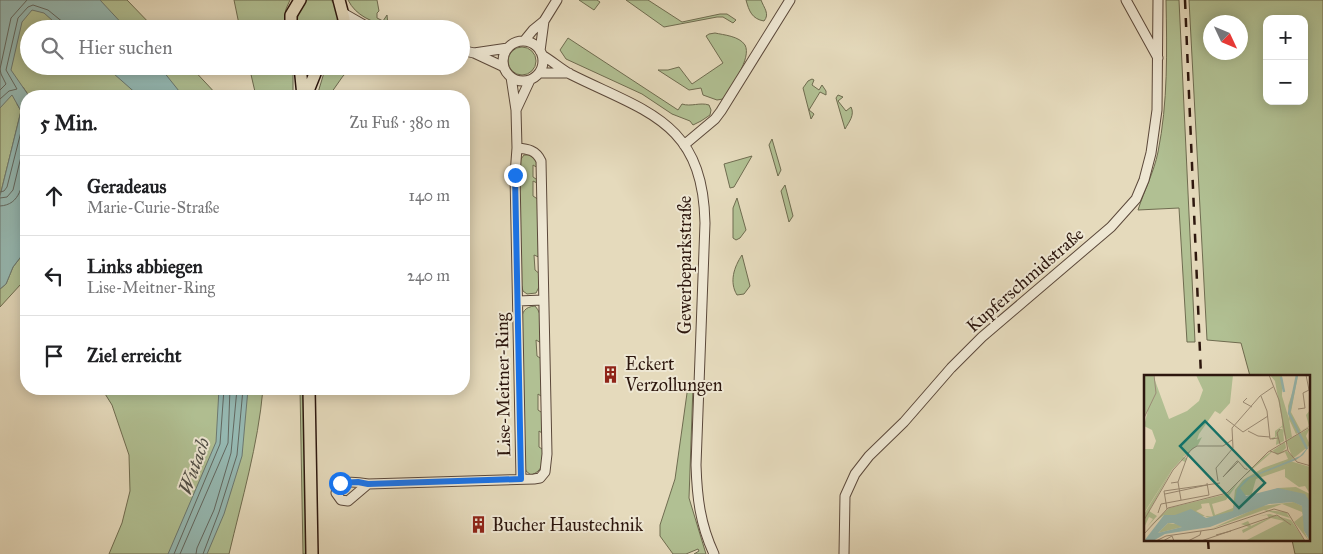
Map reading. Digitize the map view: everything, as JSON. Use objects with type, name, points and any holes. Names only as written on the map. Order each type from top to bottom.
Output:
[{"type":"main road","points":[[291,20],[291,16],[300,0]]},
{"type":"main road","points":[[339,0],[343,13],[343,20]]},
{"type":"main road","points":[[301,75],[303,90]]},
{"type":"main road","points":[[307,90],[314,75]]},
{"type":"main road","points":[[309,395],[312,554]]},
{"type":"street","points":[[544,21],[541,53],[542,68],[539,74],[530,80],[511,78],[504,66],[503,60],[508,48],[513,44],[524,42],[533,30],[544,21],[558,0]]},
{"type":"street","points":[[684,145],[722,111],[790,0]]},
{"type":"street","points":[[1126,0],[1158,58]]},
{"type":"street","name":"Kupferschmidstraße","points":[[844,554],[845,496],[856,474],[869,456],[904,422],[951,368],[982,337],[1111,227],[1136,199],[1144,180],[1151,152],[1157,110],[1158,0]]},
{"type":"street","points":[[343,13],[355,20]]},
{"type":"street","name":"Gewerbeparkstraße","points":[[524,42],[536,46],[541,53],[568,73],[641,107],[671,129],[684,145],[694,162],[704,202],[696,465],[697,494],[699,513],[714,554]]},
{"type":"street","points":[[474,53],[508,48]]},
{"type":"street","points":[[470,52],[504,66]]},
{"type":"street","name":"Gewerbeparkstraße","points":[[539,74],[568,73]]},
{"type":"street","name":"Lise-Meitner-Ring","points":[[511,78],[516,110],[517,148],[515,175],[521,479],[540,478],[545,472],[547,454],[541,161],[538,154],[528,149],[517,148]]},
{"type":"street","name":"Lise-Meitner-Ring","points":[[516,110],[530,80]]},
{"type":"street","name":"Lise-Meitner-Ring","points":[[518,301],[543,300]]},
{"type":"street","points":[[368,484],[521,479]]},
{"type":"green space","points":[[0,0],[127,0],[146,20],[20,20],[20,75],[198,75],[212,90],[25,90],[23,87],[20,90],[17,104],[20,109],[20,115],[0,196]]},
{"type":"green space","points":[[234,0],[290,0],[286,9],[285,20],[238,20]]},
{"type":"green space","points":[[305,0],[331,0],[337,10],[337,20],[298,20],[298,12]]},
{"type":"green space","points":[[348,0],[377,0],[379,11],[377,18],[381,20],[365,18],[351,6]]},
{"type":"green space","points":[[579,0],[597,0],[600,2],[594,10]]},
{"type":"green space","points":[[626,0],[648,0],[682,22],[720,14],[727,14],[736,20],[733,23],[723,17],[717,17],[664,27]]},
{"type":"green space","points":[[746,0],[761,0],[766,13],[764,21],[752,14]]},
{"type":"green space","points":[[1166,0],[1179,0],[1195,342],[1187,342],[1179,208],[1138,210],[1154,167],[1164,115],[1167,38]]},
{"type":"green space","points":[[1189,0],[1323,0],[1323,554],[1295,554],[1292,542],[1310,542],[1310,375],[1250,375],[1241,343],[1207,340]]},
{"type":"green space","points":[[715,33],[731,36],[739,40],[745,45],[746,51],[746,57],[740,72],[723,99],[717,100],[703,95],[701,88],[689,90],[658,70],[679,67],[692,84],[723,63],[706,36]]},
{"type":"green space","points":[[568,38],[678,110],[682,104],[706,104],[709,105],[711,110],[710,115],[693,125],[690,121],[672,114],[642,94],[566,59],[560,50]]},
{"type":"green space","points":[[522,47],[532,51],[536,61],[532,71],[522,75],[512,71],[508,61],[512,51]]},
{"type":"green space","points":[[251,75],[293,75],[293,90],[255,90]]},
{"type":"green space","points":[[323,75],[344,75],[333,90],[319,90]]},
{"type":"green space","points":[[812,79],[814,80],[812,85],[819,90],[822,85],[826,95],[820,92],[809,110],[814,114],[811,119],[803,88]]},
{"type":"green space","points":[[838,95],[843,97],[838,101],[846,111],[851,107],[852,110],[851,118],[845,129],[836,98]]},
{"type":"green space","points":[[772,139],[781,170],[778,176],[769,145]]},
{"type":"green space","points":[[524,155],[531,155],[537,161],[538,168],[533,165],[533,177],[539,181],[539,184],[533,181],[533,196],[539,200],[541,258],[534,255],[535,270],[541,275],[540,285],[536,293],[527,294],[523,291],[520,280],[518,169]]},
{"type":"green space","points":[[752,156],[734,187],[730,188],[724,164]]},
{"type":"green space","points":[[785,185],[793,216],[789,222],[781,191]]},
{"type":"green space","points":[[737,198],[746,230],[736,240],[733,238],[733,208]]},
{"type":"green space","points":[[742,255],[750,286],[744,294],[737,295],[733,280],[737,264]]},
{"type":"green space","points":[[20,258],[20,285],[0,307],[0,289],[6,284],[13,267]]},
{"type":"green space","points":[[535,306],[540,314],[543,344],[536,340],[537,356],[543,360],[544,398],[538,394],[538,410],[544,414],[545,435],[539,431],[539,447],[545,451],[540,469],[531,475],[526,471],[524,463],[520,321],[524,310]]},
{"type":"green space","points":[[688,386],[693,386],[689,498],[706,554],[694,554],[699,551],[698,549],[686,554],[673,554],[660,536],[660,525],[675,479]]},
{"type":"green space","points":[[106,395],[262,395],[253,451],[229,554],[109,554],[122,523],[130,491],[129,455],[112,405]]},
{"type":"green space","points":[[300,395],[305,395],[307,554],[303,554]]},
{"type":"water","points":[[0,0],[100,0],[119,20],[52,20],[44,13],[32,10],[24,20],[20,20],[20,31],[11,70],[25,90],[20,90],[20,109],[12,95],[0,108]]},
{"type":"water","points":[[115,75],[166,75],[178,90],[132,90]]},
{"type":"water","points":[[20,115],[20,258],[13,267],[6,284],[0,289],[0,196]]},
{"type":"water","name":"Wutach","points":[[219,395],[247,395],[242,456],[224,514],[207,554],[168,554],[216,442]]},
{"type":"railway","points":[[1185,0],[1201,375]]},
{"type":"railway","points":[[1208,542],[1209,554]]},
{"type":"place","name":"Eckert Verzollungen","points":[[611,374]]},
{"type":"place","name":"Bucher Haustechnik","points":[[478,525]]},
{"type":"route","points":[[340,483],[358,482],[368,484],[521,479],[515,175]]}]
